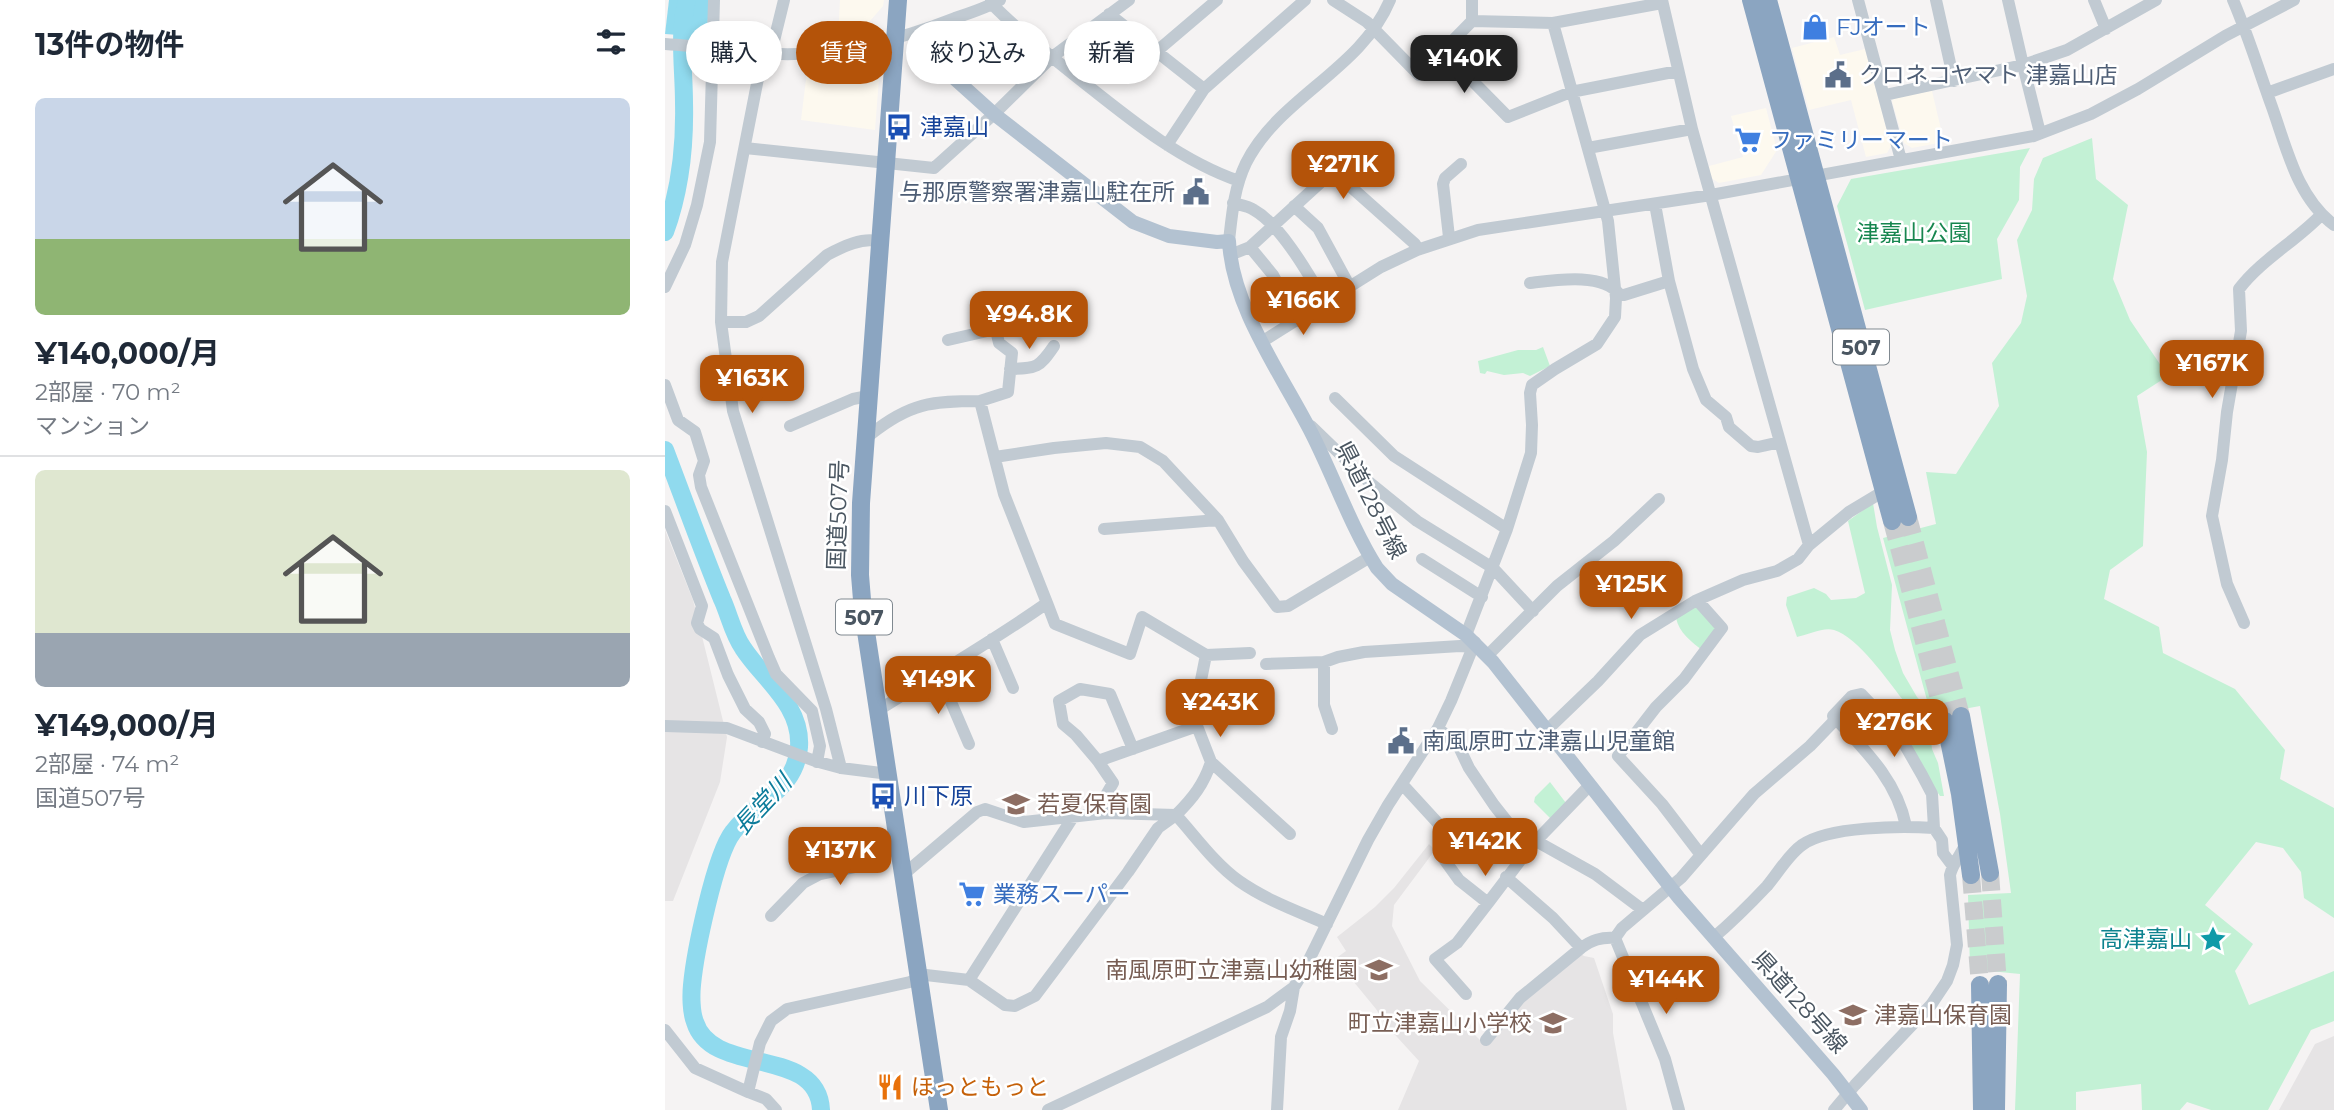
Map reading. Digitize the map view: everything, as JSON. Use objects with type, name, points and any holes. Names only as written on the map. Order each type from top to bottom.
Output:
[{"type":"highway","name":"国道507号","points":[[898,0],[868,396],[861,503],[860,575],[863,611],[939,1110]]},
{"type":"highway","name":"507","points":[[1751,0],[1806,177],[1900,519],[1884,491],[1806,177],[1767,0]]},
{"type":"highway","points":[[1971,875],[1953,718],[1990,873]]},
{"type":"highway","points":[[1982,1110],[1989,985],[1996,1110]]},
{"type":"main road","points":[[961,84],[995,114],[1133,222],[1170,236],[1217,243],[1230,248]]},
{"type":"main road","name":"県道128号線","points":[[1230,248],[1252,324],[1305,421],[1370,557],[1386,579],[1487,656],[1713,938],[1783,1016],[1861,1110]]},
{"type":"street","points":[[712,21],[714,0]]},
{"type":"street","points":[[777,21],[784,0]]},
{"type":"street","points":[[745,148],[934,168],[995,114],[1052,57],[1129,0]]},
{"type":"street","points":[[1160,48],[1217,0]]},
{"type":"street","points":[[1167,145],[1204,89],[1305,0]]},
{"type":"street","points":[[1333,0],[1367,22],[1419,75],[1472,21],[1472,0]]},
{"type":"street","points":[[1333,171],[1250,247],[1230,248],[1233,203],[1246,164],[1266,134],[1375,30],[1390,0]]},
{"type":"street","points":[[1858,0],[1901,160]]},
{"type":"street","points":[[1936,0],[1954,81]]},
{"type":"street","points":[[2008,0],[2040,133]]},
{"type":"street","points":[[2094,0],[2106,29]]},
{"type":"street","points":[[1885,95],[2023,65],[2067,50],[2156,0]]},
{"type":"street","points":[[2232,0],[2244,26],[2294,172],[2307,197],[2321,215],[2334,225]]},
{"type":"street","points":[[1263,341],[1381,267],[1450,237],[1508,225],[1711,195],[1974,148],[2040,133],[2115,102],[2244,26],[2294,0]]},
{"type":"street","points":[[782,52],[842,50],[895,40],[994,1],[1007,20],[1167,145],[1205,167],[1239,181]]},
{"type":"street","points":[[1472,21],[1553,23],[1662,2],[1692,129],[1809,545]]},
{"type":"street","points":[[1109,14],[1118,21]]},
{"type":"street","points":[[1277,1110],[1281,1037],[1290,1012],[1294,987],[1368,840],[1438,728],[1451,701],[1471,642],[1482,597],[1531,453],[1532,385],[1597,344],[1615,317],[1616,289],[1605,212],[1553,23]]},
{"type":"street","points":[[665,44],[686,45]]},
{"type":"street","points":[[1443,51],[1508,117],[1571,92],[1678,71]]},
{"type":"street","points":[[1160,53],[1204,89]]},
{"type":"street","points":[[2267,93],[2334,70]]},
{"type":"street","points":[[714,84],[716,104]]},
{"type":"street","points":[[665,287],[685,245],[697,205],[710,142],[717,84]]},
{"type":"street","points":[[760,84],[722,262],[721,322],[733,411],[826,709],[841,768]]},
{"type":"street","points":[[1588,148],[1692,129]]},
{"type":"street","points":[[1310,156],[1333,171],[1415,244],[1417,250]]},
{"type":"street","points":[[1450,237],[1443,184],[1445,178],[1461,164]]},
{"type":"street","points":[[1233,203],[1256,210],[1272,226],[1291,248],[1325,302]]},
{"type":"street","points":[[1655,204],[1669,281],[1693,369],[1706,400],[1725,417],[1729,427],[1751,446],[1780,442]]},
{"type":"street","points":[[1294,206],[1318,228],[1350,287]]},
{"type":"street","points":[[2244,623],[2227,584],[2212,516],[2241,331],[2239,289],[2321,215]]},
{"type":"street","points":[[721,322],[746,322],[759,316],[827,255],[839,248],[874,240],[880,242]]},
{"type":"street","points":[[1250,247],[1273,275],[1297,321]]},
{"type":"street","points":[[1530,283],[1587,280],[1605,284],[1624,295],[1669,281]]},
{"type":"street","points":[[866,433],[871,434],[915,406],[933,402],[980,401],[1007,392],[1012,353],[999,343],[991,309]]},
{"type":"street","points":[[948,340],[996,329]]},
{"type":"street","points":[[1010,369],[1036,368],[1054,346]]},
{"type":"street","points":[[665,385],[678,421],[695,432],[704,461],[699,475],[701,487],[776,674],[811,711],[820,746],[816,761]]},
{"type":"street","points":[[790,426],[853,399],[868,396]]},
{"type":"street","points":[[1335,398],[1394,456],[1507,529]]},
{"type":"street","points":[[980,401],[1004,494],[1055,624],[1130,654],[1142,617],[1206,655],[1250,653]]},
{"type":"street","points":[[1305,421],[1370,483],[1408,513],[1493,568],[1533,611]]},
{"type":"street","points":[[995,457],[1107,443],[1140,447],[1163,461],[1218,520],[1243,561],[1277,607],[1288,606],[1370,557]]},
{"type":"street","points":[[1547,730],[1598,681],[1640,635],[1695,601],[1743,580],[1777,571],[1798,559],[1809,545],[1849,512],[1884,491]]},
{"type":"street","points":[[1487,656],[1557,586],[1615,541],[1659,499]]},
{"type":"street","points":[[665,510],[702,606],[697,623],[700,629],[714,638],[745,709],[759,722],[765,734],[764,743]]},
{"type":"street","points":[[1104,529],[1218,520]]},
{"type":"street","points":[[1422,559],[1482,597]]},
{"type":"street","points":[[1698,601],[1722,628],[1684,679],[1656,706],[1618,756],[1662,804],[1701,855]]},
{"type":"street","points":[[880,709],[1047,603]]},
{"type":"street","points":[[992,639],[1013,688]]},
{"type":"street","points":[[1266,664],[1324,662],[1364,652],[1460,646],[1471,642]]},
{"type":"street","points":[[1206,655],[1199,690],[1197,726],[1212,762],[1290,834]]},
{"type":"street","points":[[1324,662],[1324,705],[1332,729]]},
{"type":"street","points":[[939,674],[968,744]]},
{"type":"street","points":[[1094,814],[1112,783],[1098,761],[1063,724],[1059,701],[1080,689],[1110,694],[1133,749]]},
{"type":"street","points":[[1833,716],[1853,696],[1861,694],[1898,733],[1932,794],[1934,828],[1942,840],[1943,853],[1952,865]]},
{"type":"street","points":[[1615,938],[1622,928],[1671,887],[1754,794],[1810,746],[1836,719],[1876,761],[1896,793],[1906,826]]},
{"type":"street","points":[[665,726],[727,728],[841,768],[889,772]]},
{"type":"street","points":[[1098,761],[1197,726]]},
{"type":"street","points":[[1438,728],[1459,747],[1469,768],[1509,824],[1534,843],[1595,874],[1643,910]]},
{"type":"street","points":[[748,1092],[760,1042],[771,1021],[787,1009],[919,980],[926,975],[969,980],[1005,1005],[1015,1006],[1035,996],[1159,828],[1176,814],[1205,782],[1212,762]]},
{"type":"street","points":[[1402,783],[1446,832],[1441,855],[1459,880],[1488,903]]},
{"type":"street","points":[[1466,994],[1435,959],[1457,943],[1534,843],[1590,785]]},
{"type":"street","points":[[904,874],[977,812],[985,809],[1024,822],[1094,814],[1176,814],[1221,865],[1239,881],[1284,906],[1327,924]]},
{"type":"street","points":[[969,980],[1073,817]]},
{"type":"street","points":[[1713,938],[1748,906],[1804,844],[1842,832],[1906,826],[1934,828]]},
{"type":"street","points":[[1834,1110],[1931,1005],[1947,982],[1954,965],[1957,945],[1950,875],[1952,865],[1967,840]]},
{"type":"street","points":[[771,916],[803,883],[820,874],[859,866],[899,847]]},
{"type":"street","points":[[1506,877],[1553,918],[1581,948]]},
{"type":"street","points":[[1486,1040],[1520,998],[1581,948],[1590,941],[1604,937],[1615,938]]},
{"type":"street","points":[[1615,938],[1665,1059],[1679,1110]]},
{"type":"street","points":[[1048,1110],[1267,1007],[1294,987]]},
{"type":"street","points":[[665,1030],[695,1069],[766,1099],[776,1110]]},
{"type":"shaded area","points":[[840,0],[884,0],[883,6],[870,21],[839,21]]},
{"type":"shaded area","points":[[1834,37],[1840,55],[1865,49],[1891,146],[1887,153],[1866,157],[1851,100],[1809,110],[1792,48]]},
{"type":"shaded area","points":[[805,84],[879,84],[875,130],[801,120]]},
{"type":"shaded area","points":[[1932,91],[1944,142],[1912,148],[1904,143],[1892,101],[1895,97]]},
{"type":"shaded area","points":[[1766,108],[1777,150],[1761,175],[1719,183],[1711,178],[1709,166],[1743,157],[1731,116]]},
{"type":"shaded area","points":[[665,530],[693,600],[727,737],[720,782],[673,901],[665,901]]},
{"type":"shaded area","name":"町立津嘉山小学校","points":[[1429,844],[1435,850],[1394,905],[1392,926],[1420,981],[1480,1040],[1513,999],[1574,949],[1584,956],[1594,958],[1613,1014],[1613,1033],[1627,1110],[1398,1110],[1419,1061],[1386,1025],[1335,959],[1346,951],[1337,937],[1394,888]]},
{"type":"shaded area","points":[[2334,1036],[2334,1110],[2279,1110],[2315,1044]]},
{"type":"green space","points":[[2092,138],[2096,179],[2128,205],[2113,279],[2130,320],[2168,376],[2137,396],[2147,452],[2143,546],[2110,570],[2104,599],[2159,627],[2163,653],[2235,689],[2285,750],[2280,779],[2334,808],[2334,918],[2304,898],[2301,872],[2283,848],[2256,842],[2205,905],[2253,944],[2235,971],[2249,1005],[2334,971],[2334,1021],[2311,1030],[2268,1110],[2211,1110],[2187,1102],[2180,1110],[2142,1110],[2141,1084],[2076,1092],[2076,1110],[2015,1110],[2020,974],[1970,969],[1968,895],[2011,893],[1980,706],[1931,715],[1883,538],[1936,524],[1926,472],[1956,474],[1999,406],[1992,363],[2021,323],[2027,296],[2017,240],[2032,210],[2034,179],[2043,158]]},
{"type":"green space","name":"津嘉山公園","points":[[2030,148],[2020,167],[2019,200],[1997,239],[2002,279],[1865,310],[1837,206],[1851,179]]},
{"type":"green space","points":[[1543,347],[1550,366],[1530,376],[1523,373],[1480,373],[1478,361],[1518,350],[1536,350]]},
{"type":"green space","points":[[1873,503],[1892,585],[1890,630],[1903,673],[1927,708],[1932,749],[1938,763],[1944,796],[1940,796],[1886,715],[1903,700],[1881,671],[1853,641],[1834,630],[1820,630],[1797,637],[1786,605],[1787,597],[1814,588],[1831,600],[1856,598],[1865,593],[1848,521]]},
{"type":"green space","points":[[1695,606],[1717,628],[1703,651],[1683,633],[1676,618]]},
{"type":"green space","points":[[1550,782],[1566,803],[1551,819],[1534,802],[1535,797]]},
{"type":"water","points":[[669,0],[709,0],[708,21],[686,21],[686,36],[665,34]]},
{"type":"waterway","name":"長堂川","points":[[665,232],[678,185],[682,152],[682,38],[687,0]]},
{"type":"waterway","name":"長堂川","points":[[665,450],[736,637],[788,705],[798,732],[799,747],[791,774],[783,785],[742,821],[726,844],[719,861],[694,970],[691,998],[694,1018],[705,1039],[721,1050],[784,1068],[802,1077],[815,1090],[821,1110]]},
{"type":"tunnel","points":[[1908,517],[1961,716]]},
{"type":"tunnel","points":[[1892,521],[1945,721]]},
{"type":"tunnel","points":[[1990,873],[1998,984]]},
{"type":"tunnel","points":[[1971,875],[1980,985]]},
{"type":"place","name":"FJオート","points":[[1815,27]]},
{"type":"place","name":"クロネコヤマト 津嘉山店","points":[[1838,75]]},
{"type":"place","name":"津嘉山","points":[[899,127]]},
{"type":"place","name":"ファミリーマート","points":[[1748,140]]},
{"type":"place","name":"与那原警察署津嘉山駐在所","points":[[1196,192]]},
{"type":"place","name":"南風原町立津嘉山児童館","points":[[1401,741]]},
{"type":"place","name":"川下原","points":[[883,796]]},
{"type":"place","name":"若夏保育園","points":[[1016,804]]},
{"type":"place","name":"業務スーパー","points":[[972,894]]},
{"type":"place","name":"高津嘉山","points":[[2213,939]]},
{"type":"place","name":"南風原町立津嘉山幼稚園","points":[[1379,970]]},
{"type":"place","name":"津嘉山保育園","points":[[1853,1015]]},
{"type":"place","name":"町立津嘉山小学校","points":[[1553,1023]]},
{"type":"place","name":"ほっともっと","points":[[890,1087]]}]
